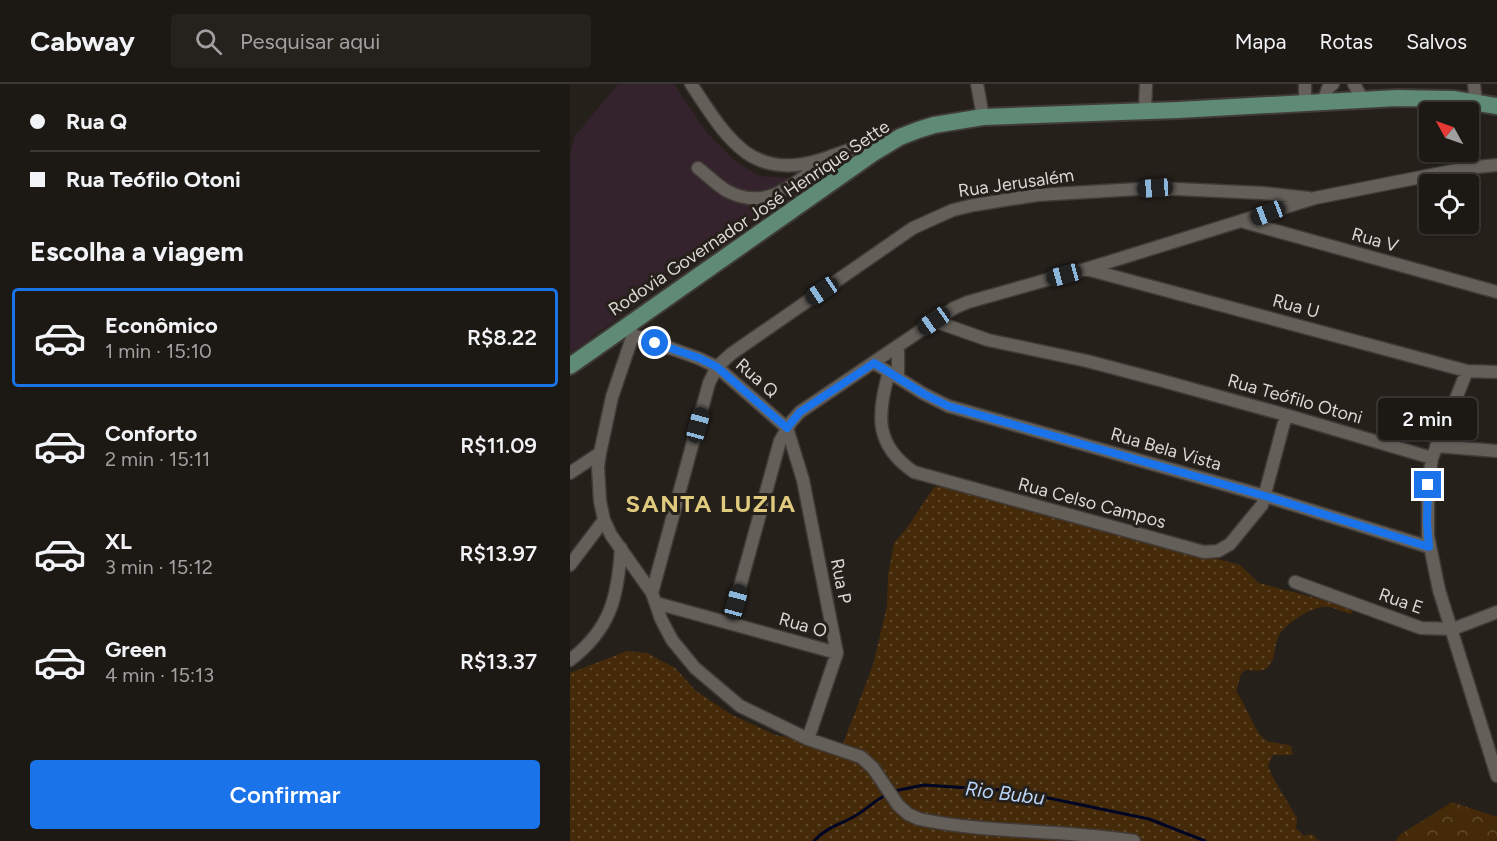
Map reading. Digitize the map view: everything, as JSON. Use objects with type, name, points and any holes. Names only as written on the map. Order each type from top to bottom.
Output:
[{"type":"main road","name":"Rodovia Governador José Henrique Sette","points":[[570,366],[631,330],[830,182],[900,137],[934,125],[983,117],[1363,100],[1425,98],[1476,102]]},
{"type":"main road","name":"Rodovia Governador José Henrique Sette","points":[[1479,103],[1497,106]]},
{"type":"street","points":[[691,84],[728,135],[743,150],[766,164],[797,165],[868,144],[888,144]]},
{"type":"street","points":[[977,84],[983,117]]},
{"type":"street","points":[[1145,111],[1146,84]]},
{"type":"street","points":[[1305,84],[1305,103]]},
{"type":"street","points":[[1323,102],[1328,88],[1333,84]]},
{"type":"street","points":[[1354,84],[1363,100]]},
{"type":"street","points":[[1474,84],[1476,102]]},
{"type":"street","points":[[698,168],[725,190],[751,199],[764,199],[776,194],[838,154]]},
{"type":"street","points":[[730,623],[780,441],[787,428],[800,412],[954,308],[976,299],[1244,222],[1315,198],[1467,168],[1497,165]]},
{"type":"street","name":"Rua Jerusalém","points":[[654,598],[709,383],[717,367],[731,354],[913,228],[953,210],[1037,195],[1155,188],[1315,198]]},
{"type":"street","name":"Rua V","points":[[1244,222],[1497,292]]},
{"type":"street","name":"Rua U","points":[[1086,269],[1467,371],[1497,372]]},
{"type":"street","name":"Rua Teófilo Otoni","points":[[934,321],[1004,344],[1087,361],[1434,452],[1497,451]]},
{"type":"street","points":[[631,330],[612,397],[600,453],[599,493],[603,520],[654,598],[664,625],[679,651],[709,681],[740,706],[808,739],[861,757],[873,768],[898,805],[908,814],[919,819],[1134,841]]},
{"type":"street","name":"Rua Q","points":[[631,330],[717,367],[787,428]]},
{"type":"street","points":[[894,375],[898,347]]},
{"type":"street","name":"Rua Bela Vista","points":[[874,363],[948,406],[1265,496],[1429,547]]},
{"type":"street","points":[[1467,371],[1434,452],[1428,485],[1427,523],[1429,547],[1440,590],[1497,776]]},
{"type":"street","name":"Rua Celso Campos","points":[[894,375],[880,409],[882,431],[897,459],[905,466],[924,476],[1204,552],[1218,551],[1230,544],[1256,514],[1265,496],[1286,414]]},
{"type":"street","name":"Rua P","points":[[787,428],[803,480],[837,653],[808,739]]},
{"type":"street","points":[[570,473],[600,453]]},
{"type":"street","points":[[570,565],[603,520]]},
{"type":"street","points":[[570,660],[591,641],[615,598],[619,580],[621,548]]},
{"type":"street","name":"Rua E","points":[[1295,582],[1412,626],[1431,629],[1453,629],[1497,612]]},
{"type":"street","name":"Rua O","points":[[654,598],[730,623],[837,653]]},
{"type":"shaded area","points":[[618,84],[674,84],[707,133],[736,162],[760,176],[792,178],[782,186],[789,194],[570,353],[570,156],[574,137]]},
{"type":"green space","points":[[948,486],[1240,565],[1259,583],[1354,608],[1351,614],[1322,607],[1293,621],[1278,637],[1271,664],[1263,670],[1246,670],[1241,674],[1236,692],[1263,738],[1291,746],[1293,755],[1273,755],[1268,765],[1297,818],[1296,828],[1304,836],[1312,834],[1319,841],[570,841],[570,673],[627,651],[647,653],[675,668],[696,691],[732,715],[776,735],[841,749],[873,665],[887,606],[888,575],[894,543],[934,487]]},
{"type":"green space","points":[[1452,802],[1497,817],[1497,841],[1395,841],[1401,834]]},
{"type":"waterway","name":"Rio Bubu","points":[[894,791],[924,785],[1015,791],[1149,819],[1205,841]]},
{"type":"waterway","name":"Rio Bubu","points":[[814,841],[829,829],[855,816],[888,794]]},
{"type":"district","name":"SANTA LUZIA","points":[[711,504]]},
{"type":"route","points":[[655,343],[699,358],[717,367],[787,428],[800,412],[874,363],[948,406],[1265,496],[1429,547],[1428,485]]}]
